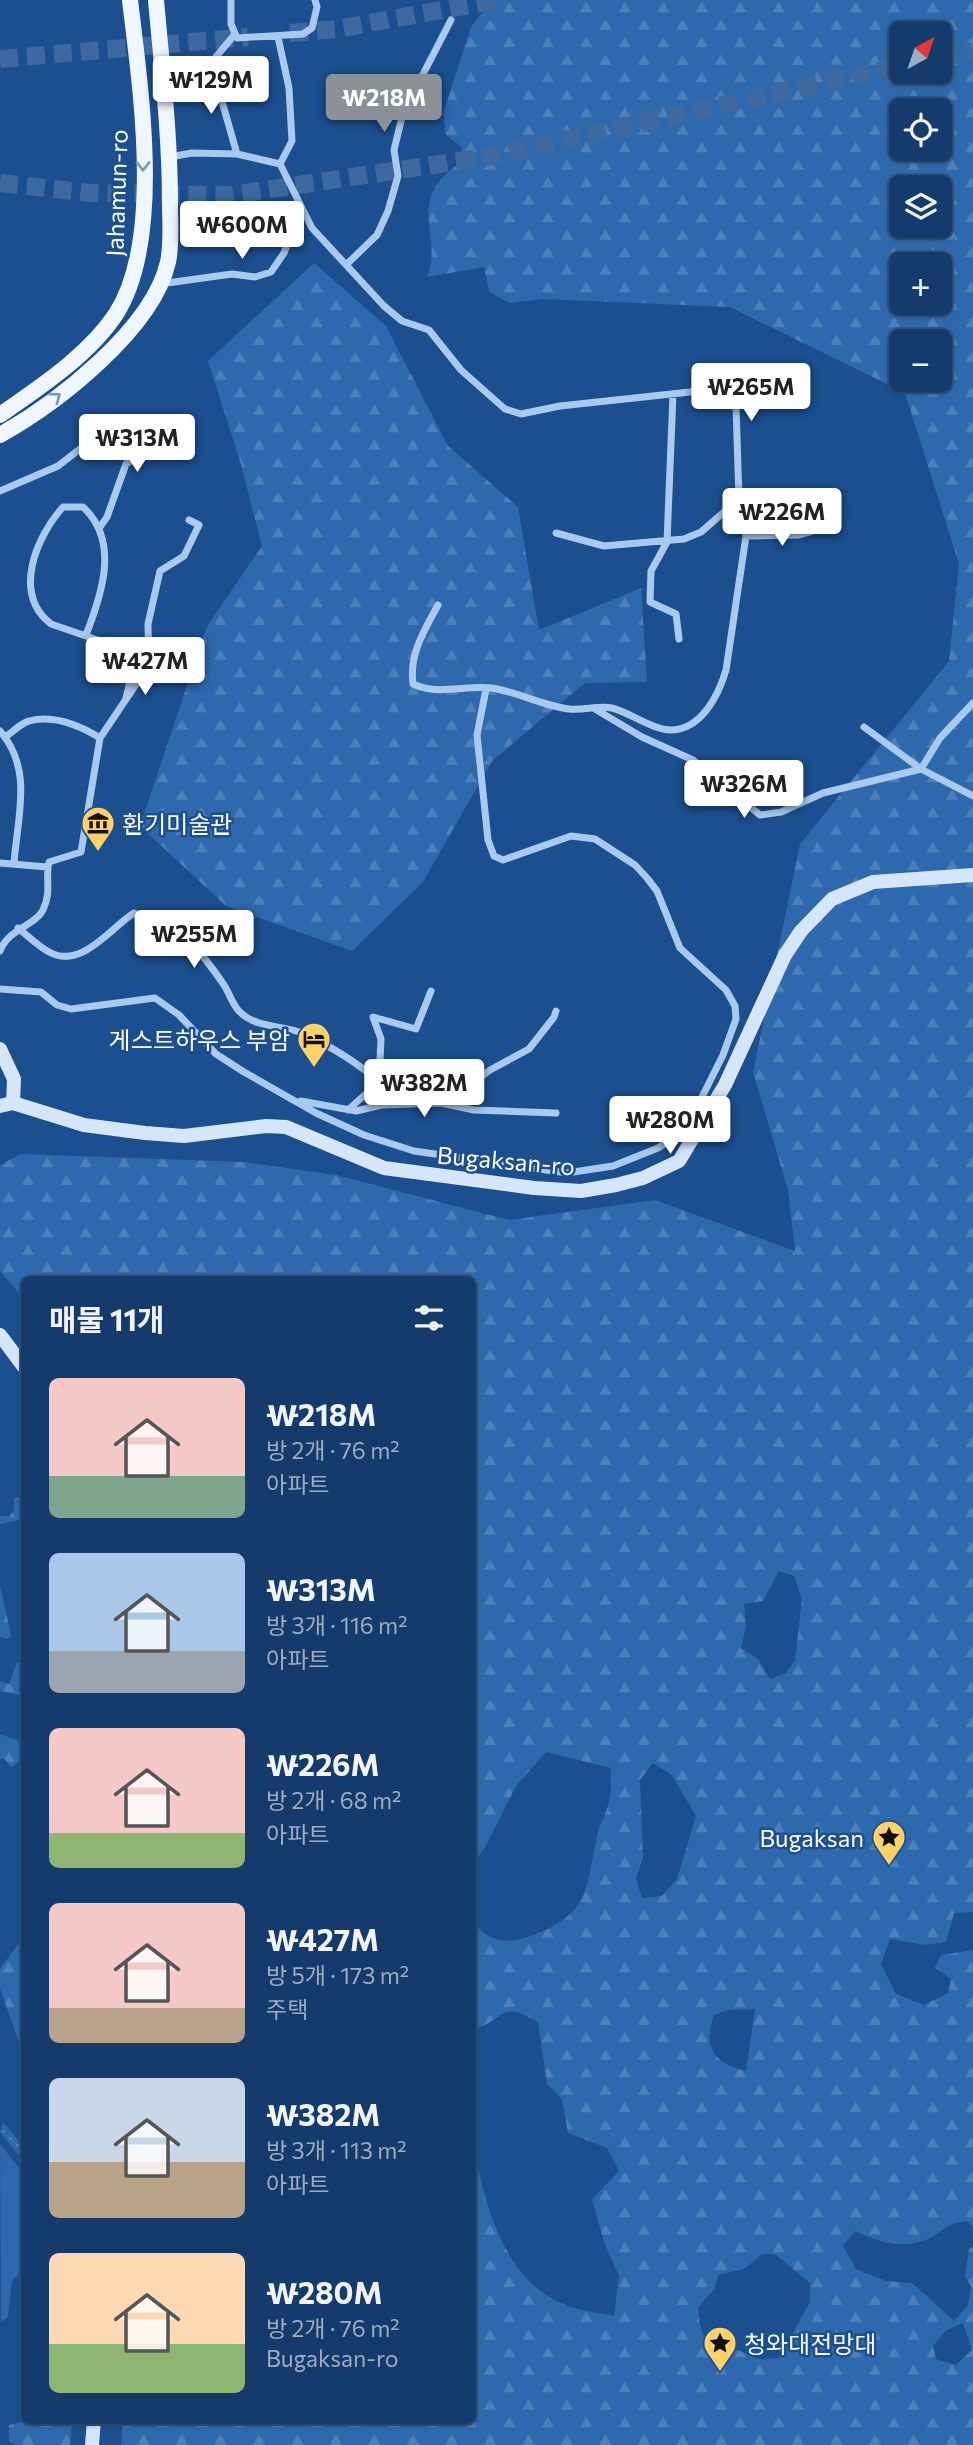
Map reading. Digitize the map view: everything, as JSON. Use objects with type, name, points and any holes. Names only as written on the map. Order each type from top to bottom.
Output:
[{"type":"main road","name":"Jahamun-ro","points":[[0,415],[34,391],[90,343],[116,314],[137,269],[143,219],[143,143],[130,0]]},
{"type":"main road","name":"Jahamun-ro","points":[[0,435],[91,371],[134,324],[159,285],[167,262],[170,240],[170,157],[156,0]]},
{"type":"street","points":[[230,0],[237,38],[303,34],[313,28],[317,7],[315,0]]},
{"type":"street","points":[[347,264],[377,235],[388,211],[398,176],[394,150],[403,113],[451,20]]},
{"type":"street","points":[[164,95],[211,63],[235,34]]},
{"type":"street","points":[[278,37],[289,88],[292,141],[280,164]]},
{"type":"street","points":[[211,63],[237,154]]},
{"type":"street","points":[[170,157],[192,153],[237,154],[280,164],[313,228],[384,306],[402,321],[429,330],[461,370],[505,409],[521,414],[560,406],[690,392],[711,383],[728,386],[736,406],[739,499],[746,536],[726,670],[721,687],[706,712],[687,726],[672,730],[611,708],[573,710],[540,704],[496,688],[428,691],[413,684],[411,666],[418,643],[438,605]]},
{"type":"street","points":[[159,285],[232,274],[255,277],[271,272],[284,253],[302,207]]},
{"type":"street","points":[[673,394],[667,542],[651,571],[650,603],[676,614],[679,639]]},
{"type":"street","points":[[100,527],[107,517],[126,464],[146,452],[175,421]]},
{"type":"street","points":[[0,491],[58,466],[94,438]]},
{"type":"street","points":[[556,533],[604,547],[667,542],[701,532],[739,499]]},
{"type":"street","points":[[86,635],[104,567],[106,549],[98,520],[83,507],[63,507],[48,523],[29,583],[42,617],[51,624],[121,648],[131,656],[131,677],[123,709]]},
{"type":"street","points":[[0,951],[3,943],[18,928],[42,914],[50,888],[48,862],[81,852],[100,738],[123,709],[149,665],[148,624],[160,571],[184,556],[199,525],[189,520]]},
{"type":"street","points":[[746,536],[799,535],[813,531]]},
{"type":"street","points":[[0,989],[41,992],[57,1005],[71,1009],[155,998],[179,1015],[216,1054],[364,1135],[414,1151],[567,1173],[613,1166],[658,1148],[679,1134],[698,1105],[723,1055],[736,1019],[735,1006],[726,990],[680,948],[657,891],[635,865],[595,839],[571,836],[503,860],[494,856],[488,840],[477,735],[486,689]]},
{"type":"street","points":[[591,707],[642,737],[693,760],[760,815],[782,811],[822,793],[921,769],[940,738],[973,703]]},
{"type":"street","points":[[15,864],[23,786],[20,768],[3,734],[29,721],[55,720],[83,728],[100,738]]},
{"type":"street","points":[[864,727],[921,769],[973,796]]},
{"type":"street","points":[[0,863],[47,867]]},
{"type":"street","name":"Bugaksan-ro","points":[[7,1105],[84,1125],[145,1133],[184,1136],[266,1126],[286,1127],[384,1168],[435,1177],[581,1191],[616,1185],[643,1178],[679,1161],[725,1085],[785,955],[801,931],[832,899],[873,882],[973,875]]},
{"type":"street","points":[[18,928],[47,951],[59,956],[87,951],[134,913],[159,921],[184,934],[225,986],[239,1013],[256,1023],[303,1034],[357,1062],[379,1082]]},
{"type":"street","points":[[348,1110],[379,1082],[381,1040],[373,1017],[416,1029],[431,991]]},
{"type":"street","points":[[445,1104],[490,1070],[529,1049],[556,1011]]},
{"type":"street","points":[[0,1049],[14,1079],[7,1105]]},
{"type":"street","points":[[297,1100],[348,1110],[382,1105],[445,1104],[474,1110],[556,1113]]},
{"type":"street","points":[[0,1335],[21,1363]]},
{"type":"street","points":[[92,2445],[94,2424]]},
{"type":"green space","points":[[492,0],[973,0],[973,1912],[954,1913],[946,1942],[925,1945],[890,1939],[881,1964],[896,1994],[924,2005],[948,1993],[951,1979],[935,1968],[941,1955],[973,1950],[973,2227],[967,2221],[958,2222],[929,2239],[905,2244],[879,2241],[855,2231],[843,2246],[856,2269],[886,2281],[912,2283],[954,2321],[968,2305],[971,2287],[965,2276],[969,2249],[973,2247],[973,2445],[121,2445],[123,2424],[476,2424],[476,2169],[497,2231],[519,2269],[533,2285],[550,2298],[571,2307],[614,2316],[619,2276],[604,2242],[592,2199],[619,2171],[607,2148],[568,2133],[562,2099],[547,2084],[538,2022],[525,2015],[509,2012],[476,2029],[476,1926],[496,1939],[517,1940],[547,1930],[574,1910],[587,1886],[598,1832],[608,1805],[611,1768],[546,1752],[516,1786],[484,1849],[476,1859],[476,1276],[21,1276],[21,1296],[0,1271],[0,1165],[21,1154],[244,1162],[336,1175],[509,1220],[655,1200],[795,1251],[788,1190],[753,1072],[800,844],[949,661],[959,564],[903,392],[952,392],[952,329],[889,329],[889,385],[730,307],[542,299],[510,303],[489,292],[484,267],[427,277],[431,262],[429,205],[433,191],[459,164],[462,147],[446,135],[443,114],[471,27]],"holes":[[[779,1571],[794,1576],[802,1599],[795,1660],[786,1673],[770,1679],[758,1659],[741,1648],[746,1627],[744,1604],[763,1601]],[[653,1763],[672,1775],[696,1816],[677,1879],[662,1896],[642,1898],[636,1878],[643,1858],[640,1780]],[[755,2009],[746,2071],[726,2063],[713,2052],[711,2026],[714,2015],[728,2010]],[[762,2254],[775,2254],[810,2283],[810,2302],[779,2358],[760,2359],[707,2339],[703,2335],[698,2307],[714,2290],[718,2275],[744,2269]],[[963,2323],[972,2350],[956,2365],[936,2359],[933,2346],[945,2331]]]},
{"type":"green space","points":[[314,263],[386,326],[448,446],[518,507],[539,630],[641,588],[647,682],[585,683],[492,761],[423,882],[352,951],[226,906],[140,826],[207,626],[262,546],[240,461],[208,361]]},
{"type":"green space","points":[[21,1496],[21,1520],[0,1524],[0,1516],[9,1517],[14,1510],[14,1498]]},
{"type":"green space","points":[[0,1585],[11,1635],[8,1639],[0,1637]]},
{"type":"green space","points":[[17,1662],[21,1663],[21,1695],[0,1691],[0,1681],[9,1684]]},
{"type":"green space","points":[[0,1734],[21,1742],[21,1760],[12,1767],[4,1759],[0,1759]]},
{"type":"green space","points":[[21,1940],[21,2048],[0,1989],[0,1969]]},
{"type":"green space","points":[[3,2122],[21,2143],[21,2158],[0,2132]]},
{"type":"green space","points":[[0,2144],[21,2170],[21,2273],[12,2280],[8,2317],[1,2322]]},
{"type":"green space","points":[[21,2422],[72,2424],[70,2445],[17,2445],[9,2442],[9,2425]]},
{"type":"tunnel","points":[[290,33],[337,29],[497,0]]},
{"type":"tunnel","points":[[0,59],[248,37]]},
{"type":"tunnel","points":[[952,55],[973,51]]},
{"type":"tunnel","points":[[0,183],[90,193],[231,195],[487,157],[889,69]]},
{"type":"place","name":"환기미술관","points":[[98,853]]},
{"type":"place","name":"게스트하우스 부암","points":[[314,1069]]},
{"type":"place","name":"Bugaksan","points":[[889,1867]]},
{"type":"place","name":"청와대전망대","points":[[720,2373]]}]
